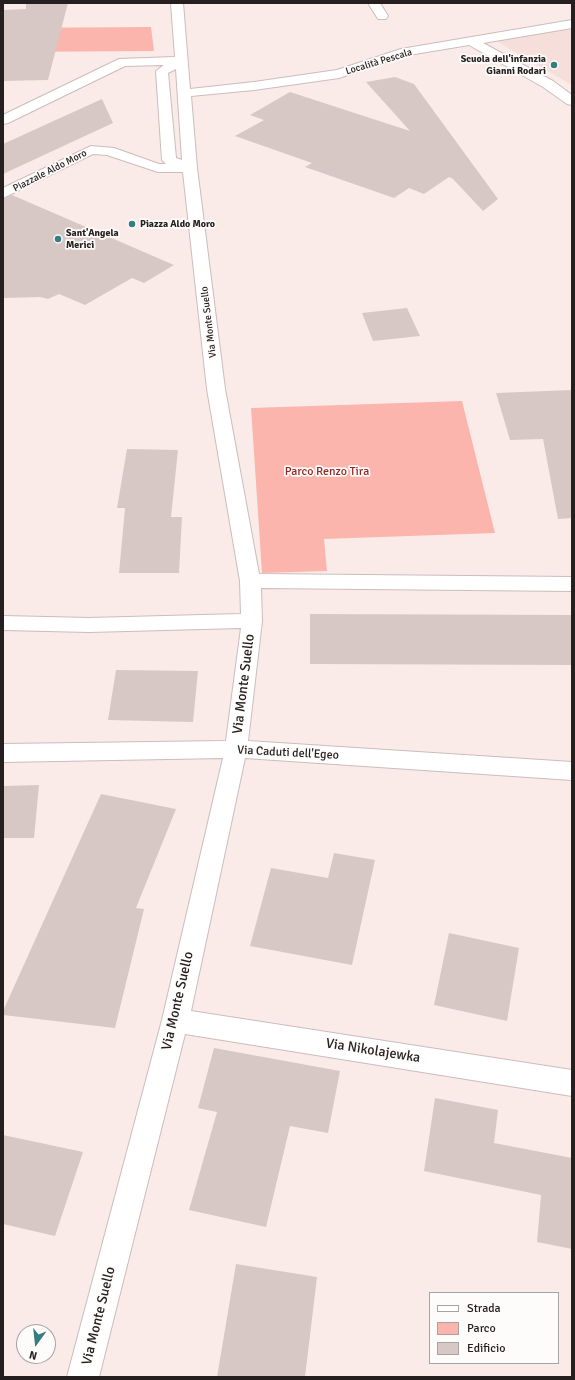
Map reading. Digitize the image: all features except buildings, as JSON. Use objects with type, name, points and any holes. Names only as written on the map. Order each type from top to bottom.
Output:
[{"type":"street","name":"Via Monte Suello","points":[[83,1377],[175,1020],[236,750],[252,621],[250,581],[216,389],[190,168],[177,3]]},
{"type":"street","points":[[374,3],[382,16]]},
{"type":"street","name":"Località Pescala","points":[[185,94],[332,75],[401,53],[572,24]]},
{"type":"street","points":[[472,42],[548,84],[572,101]]},
{"type":"street","points":[[3,120],[123,62],[182,61]]},
{"type":"street","points":[[182,61],[162,71],[162,78],[169,160],[190,168]]},
{"type":"street","name":"Piazzale Aldo Moro","points":[[3,194],[91,150],[109,151],[158,168],[190,168]]},
{"type":"street","points":[[250,581],[572,584]]},
{"type":"street","name":"Via Monte Suello","points":[[3,623],[89,625],[252,621]]},
{"type":"street","name":"Via Caduti dell'Egeo","points":[[3,753],[236,750],[572,771]]},
{"type":"street","name":"Via Nikolajewka","points":[[175,1020],[572,1083]]},
{"type":"shaded area","name":"Scuola dell'infanzia Gianni Rodari","points":[[572,27],[572,85],[496,41]]},
{"type":"green space","points":[[151,27],[154,51],[3,52],[3,28]]},
{"type":"green space","name":"Parco Renzo Tira","points":[[462,401],[495,533],[324,539],[327,571],[262,573],[251,408]]},
{"type":"place","name":"Scuola dell'infanzia Gianni Rodari","points":[[554,65]]},
{"type":"place","name":"Piazza Aldo Moro","points":[[132,224]]},
{"type":"place","name":"Sant'Angela Merici","points":[[58,239]]}]
